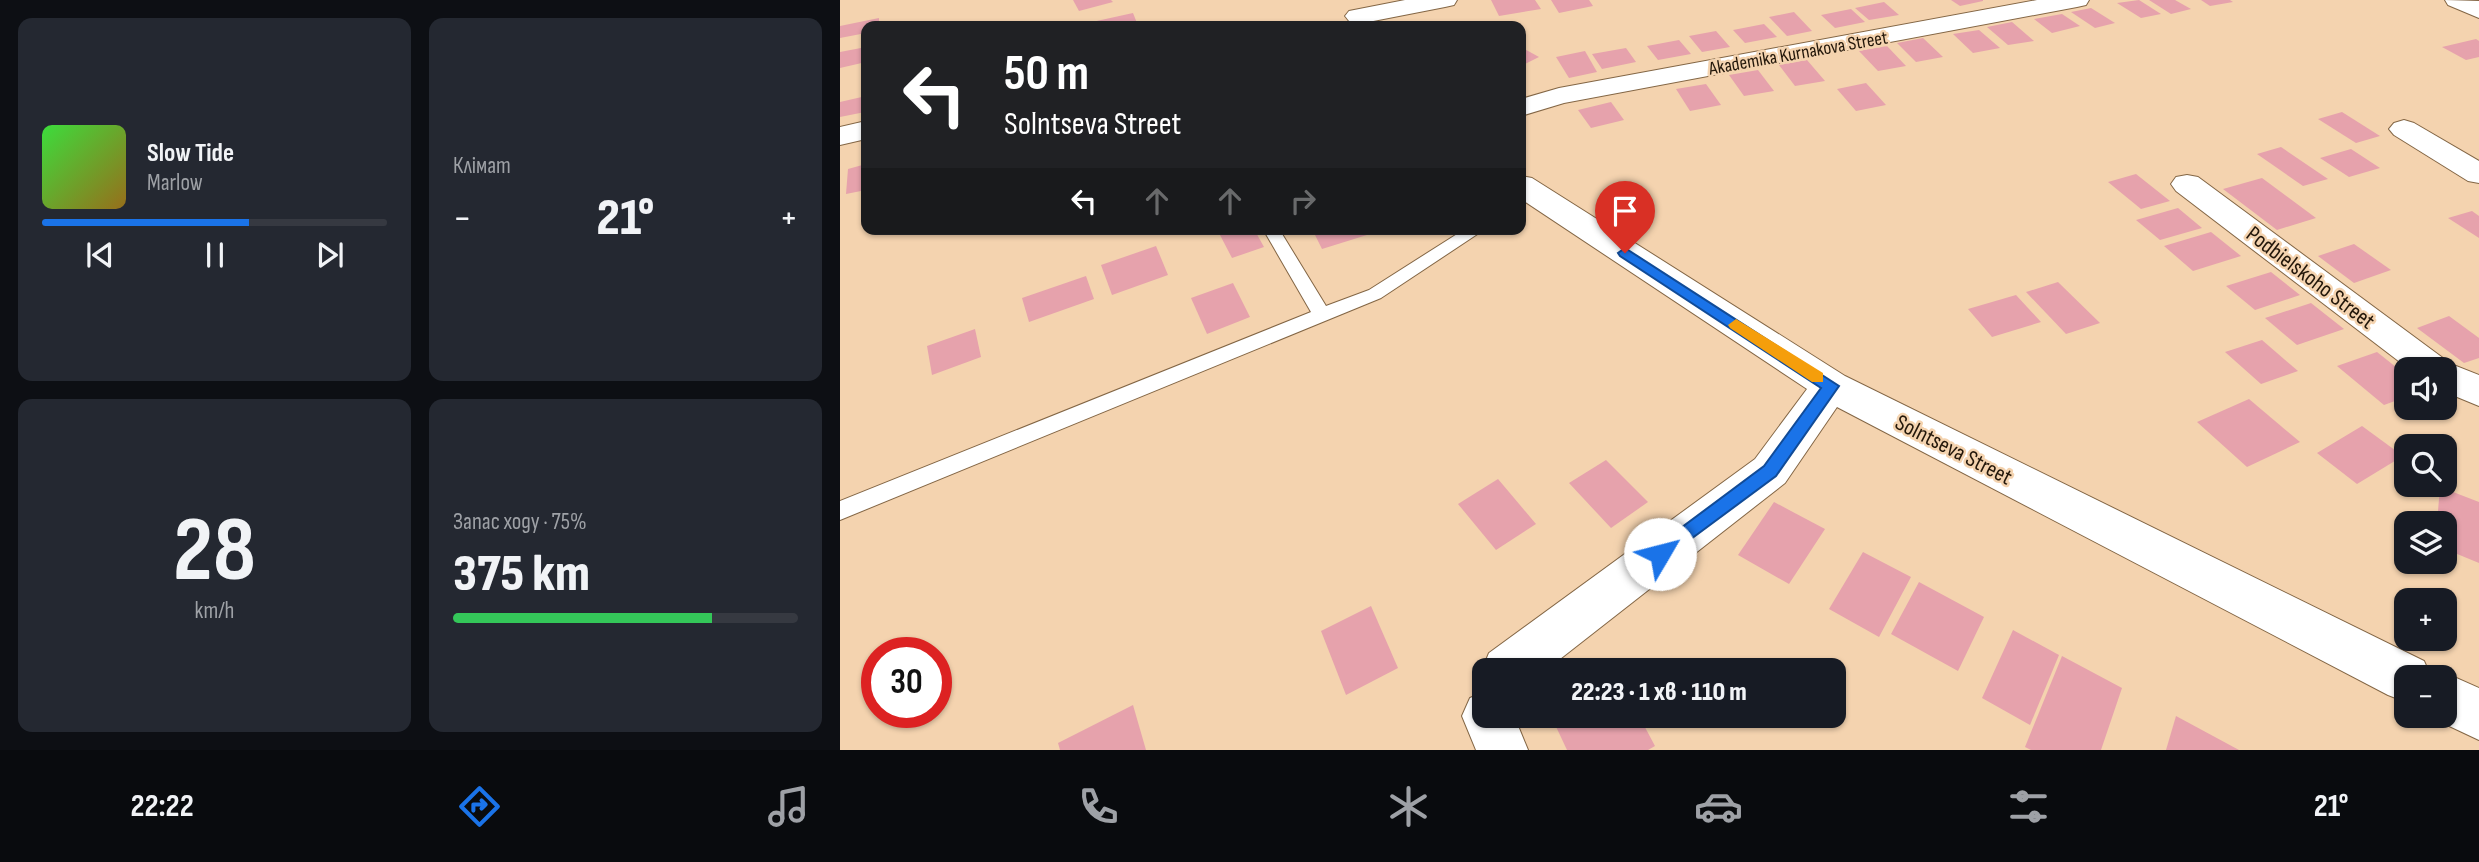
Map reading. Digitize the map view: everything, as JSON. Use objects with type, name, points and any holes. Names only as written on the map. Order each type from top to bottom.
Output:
[{"type":"street","points":[[1357,14],[1445,0]]},
{"type":"street","name":"Akademika Kurnakova Street","points":[[1526,106],[1559,96],[2077,0]]},
{"type":"street","points":[[2457,0],[2479,11]]},
{"type":"street","points":[[2404,129],[2479,174]]},
{"type":"street","points":[[840,136],[861,131]]},
{"type":"street","name":"Podbielskoho Street","points":[[2187,184],[2419,357]]},
{"type":"street","name":"Solntseva Street","points":[[1526,195],[1831,386],[2394,672]]},
{"type":"street","points":[[2457,381],[2479,391]]},
{"type":"street","points":[[1523,658],[1770,471],[1831,386]]},
{"type":"street","points":[[2457,704],[2479,715]]},
{"type":"street","points":[[1493,728],[1502,750]]},
{"type":"lane","points":[[1275,235],[1322,315]]},
{"type":"lane","points":[[840,511],[1375,295],[1468,235]]},
{"type":"building","points":[[1073,0],[1111,0],[1113,2],[1079,11]]},
{"type":"building","points":[[1491,0],[1535,0],[1541,9],[1499,16]]},
{"type":"building","points":[[1551,0],[1589,0],[1593,6],[1559,13]]},
{"type":"building","points":[[1951,0],[1983,0],[1983,1],[1960,6]]},
{"type":"building","points":[[2139,0],[2161,14],[2141,18],[2117,3]]},
{"type":"building","points":[[2149,0],[2175,0],[2191,9],[2171,14]]},
{"type":"building","points":[[2201,0],[2230,0],[2233,2],[2210,6]]},
{"type":"building","points":[[1884,2],[1899,15],[1869,20],[1855,8]]},
{"type":"building","points":[[2091,8],[2115,23],[2095,28],[2071,12]]},
{"type":"building","points":[[1851,9],[1865,22],[1835,28],[1821,15]]},
{"type":"building","points":[[1794,12],[1812,31],[1787,36],[1769,17]]},
{"type":"building","points":[[1133,13],[1136,21],[1097,21]]},
{"type":"building","points":[[2062,14],[2080,26],[2052,33],[2034,19]]},
{"type":"building","points":[[861,22],[861,34],[840,38],[840,26]]},
{"type":"building","points":[[2012,22],[2034,41],[2008,45],[1987,27]]},
{"type":"building","points":[[1764,24],[1777,37],[1745,43],[1733,30]]},
{"type":"building","points":[[1979,30],[2000,48],[1973,53],[1953,34]]},
{"type":"building","points":[[1716,31],[1730,47],[1702,52],[1689,36]]},
{"type":"building","points":[[1923,38],[1943,57],[1916,62],[1897,43]]},
{"type":"building","points":[[2476,39],[2479,41],[2479,57],[2466,60],[2442,47]]},
{"type":"building","points":[[1679,40],[1691,54],[1658,60],[1647,46]]},
{"type":"building","points":[[1887,46],[1906,66],[1878,71],[1859,51]]},
{"type":"building","points":[[861,48],[861,63],[840,68],[840,52]]},
{"type":"building","points":[[1626,48],[1636,62],[1602,69],[1592,54]]},
{"type":"building","points":[[1526,50],[1539,57],[1526,64]]},
{"type":"building","points":[[1585,51],[1597,72],[1569,78],[1556,57]]},
{"type":"building","points":[[1807,60],[1825,81],[1795,86],[1779,65]]},
{"type":"building","points":[[1758,70],[1774,91],[1744,96],[1729,75]]},
{"type":"building","points":[[1866,83],[1886,105],[1856,111],[1837,89]]},
{"type":"building","points":[[1706,84],[1721,105],[1690,111],[1676,89]]},
{"type":"building","points":[[861,97],[861,113],[840,117],[840,102]]},
{"type":"building","points":[[1611,102],[1624,120],[1591,128],[1578,110]]},
{"type":"building","points":[[2342,112],[2380,136],[2356,143],[2318,119]]},
{"type":"building","points":[[2281,147],[2328,179],[2303,186],[2257,154]]},
{"type":"building","points":[[2351,149],[2380,168],[2349,177],[2320,158]]},
{"type":"building","points":[[861,165],[861,191],[846,194],[848,169]]},
{"type":"building","points":[[2136,174],[2170,201],[2141,209],[2108,182]]},
{"type":"building","points":[[2262,178],[2316,218],[2277,230],[2223,189]]},
{"type":"building","points":[[2178,208],[2202,228],[2160,240],[2136,220]]},
{"type":"building","points":[[2472,211],[2479,216],[2479,238],[2448,218]]},
{"type":"building","points":[[2211,232],[2241,256],[2193,271],[2164,246]]},
{"type":"building","points":[[1220,235],[1257,235],[1264,247],[1232,258]]},
{"type":"building","points":[[1315,235],[1367,235],[1322,249]]},
{"type":"building","points":[[2354,244],[2391,270],[2354,283],[2318,256]]},
{"type":"building","points":[[1156,246],[1168,275],[1112,295],[1101,265]]},
{"type":"building","points":[[2271,272],[2300,295],[2255,310],[2226,286]]},
{"type":"building","points":[[1086,276],[1094,299],[1029,322],[1022,298]]},
{"type":"building","points":[[2058,282],[2100,323],[2066,334],[2026,292]]},
{"type":"building","points":[[1233,283],[1250,317],[1207,334],[1191,298]]},
{"type":"building","points":[[2016,295],[2041,322],[1992,337],[1968,309]]},
{"type":"building","points":[[2311,303],[2344,329],[2297,345],[2265,318]]},
{"type":"building","points":[[2449,316],[2479,338],[2479,358],[2464,363],[2417,328]]},
{"type":"building","points":[[975,329],[981,357],[932,375],[927,346]]},
{"type":"building","points":[[2262,340],[2298,371],[2261,384],[2225,352]]},
{"type":"building","points":[[2377,352],[2394,365],[2394,401],[2384,405],[2337,366]]},
{"type":"building","points":[[2249,399],[2300,442],[2247,467],[2197,422]]},
{"type":"building","points":[[2362,426],[2394,449],[2394,461],[2357,484],[2317,453]]},
{"type":"building","points":[[1606,460],[1648,502],[1611,528],[1569,483]]},
{"type":"building","points":[[1498,479],[1536,524],[1496,550],[1458,504]]},
{"type":"building","points":[[2457,494],[2479,502],[2479,563],[2457,554],[2457,511],[2438,511],[2439,497],[2457,497]]},
{"type":"building","points":[[1774,502],[1825,529],[1789,584],[1738,555]]},
{"type":"building","points":[[1863,552],[1911,577],[1879,637],[1829,609]]},
{"type":"building","points":[[1919,582],[1984,617],[1958,671],[1891,634]]},
{"type":"building","points":[[1371,606],[1398,668],[1346,695],[1321,631]]},
{"type":"building","points":[[2013,630],[2059,655],[2030,725],[1982,698]]},
{"type":"building","points":[[2062,656],[2122,688],[2101,750],[2031,750],[2025,747]]},
{"type":"building","points":[[1133,705],[1146,750],[1060,750],[1058,743]]},
{"type":"building","points":[[2176,716],[2239,750],[2166,750]]},
{"type":"building","points":[[1557,728],[1645,728],[1655,746],[1648,750],[1567,750]]},
{"type":"slow traffic","points":[[1736,325],[1817,378]]},
{"type":"route","points":[[1625,253],[1831,386],[1770,471],[1660,554]]}]
